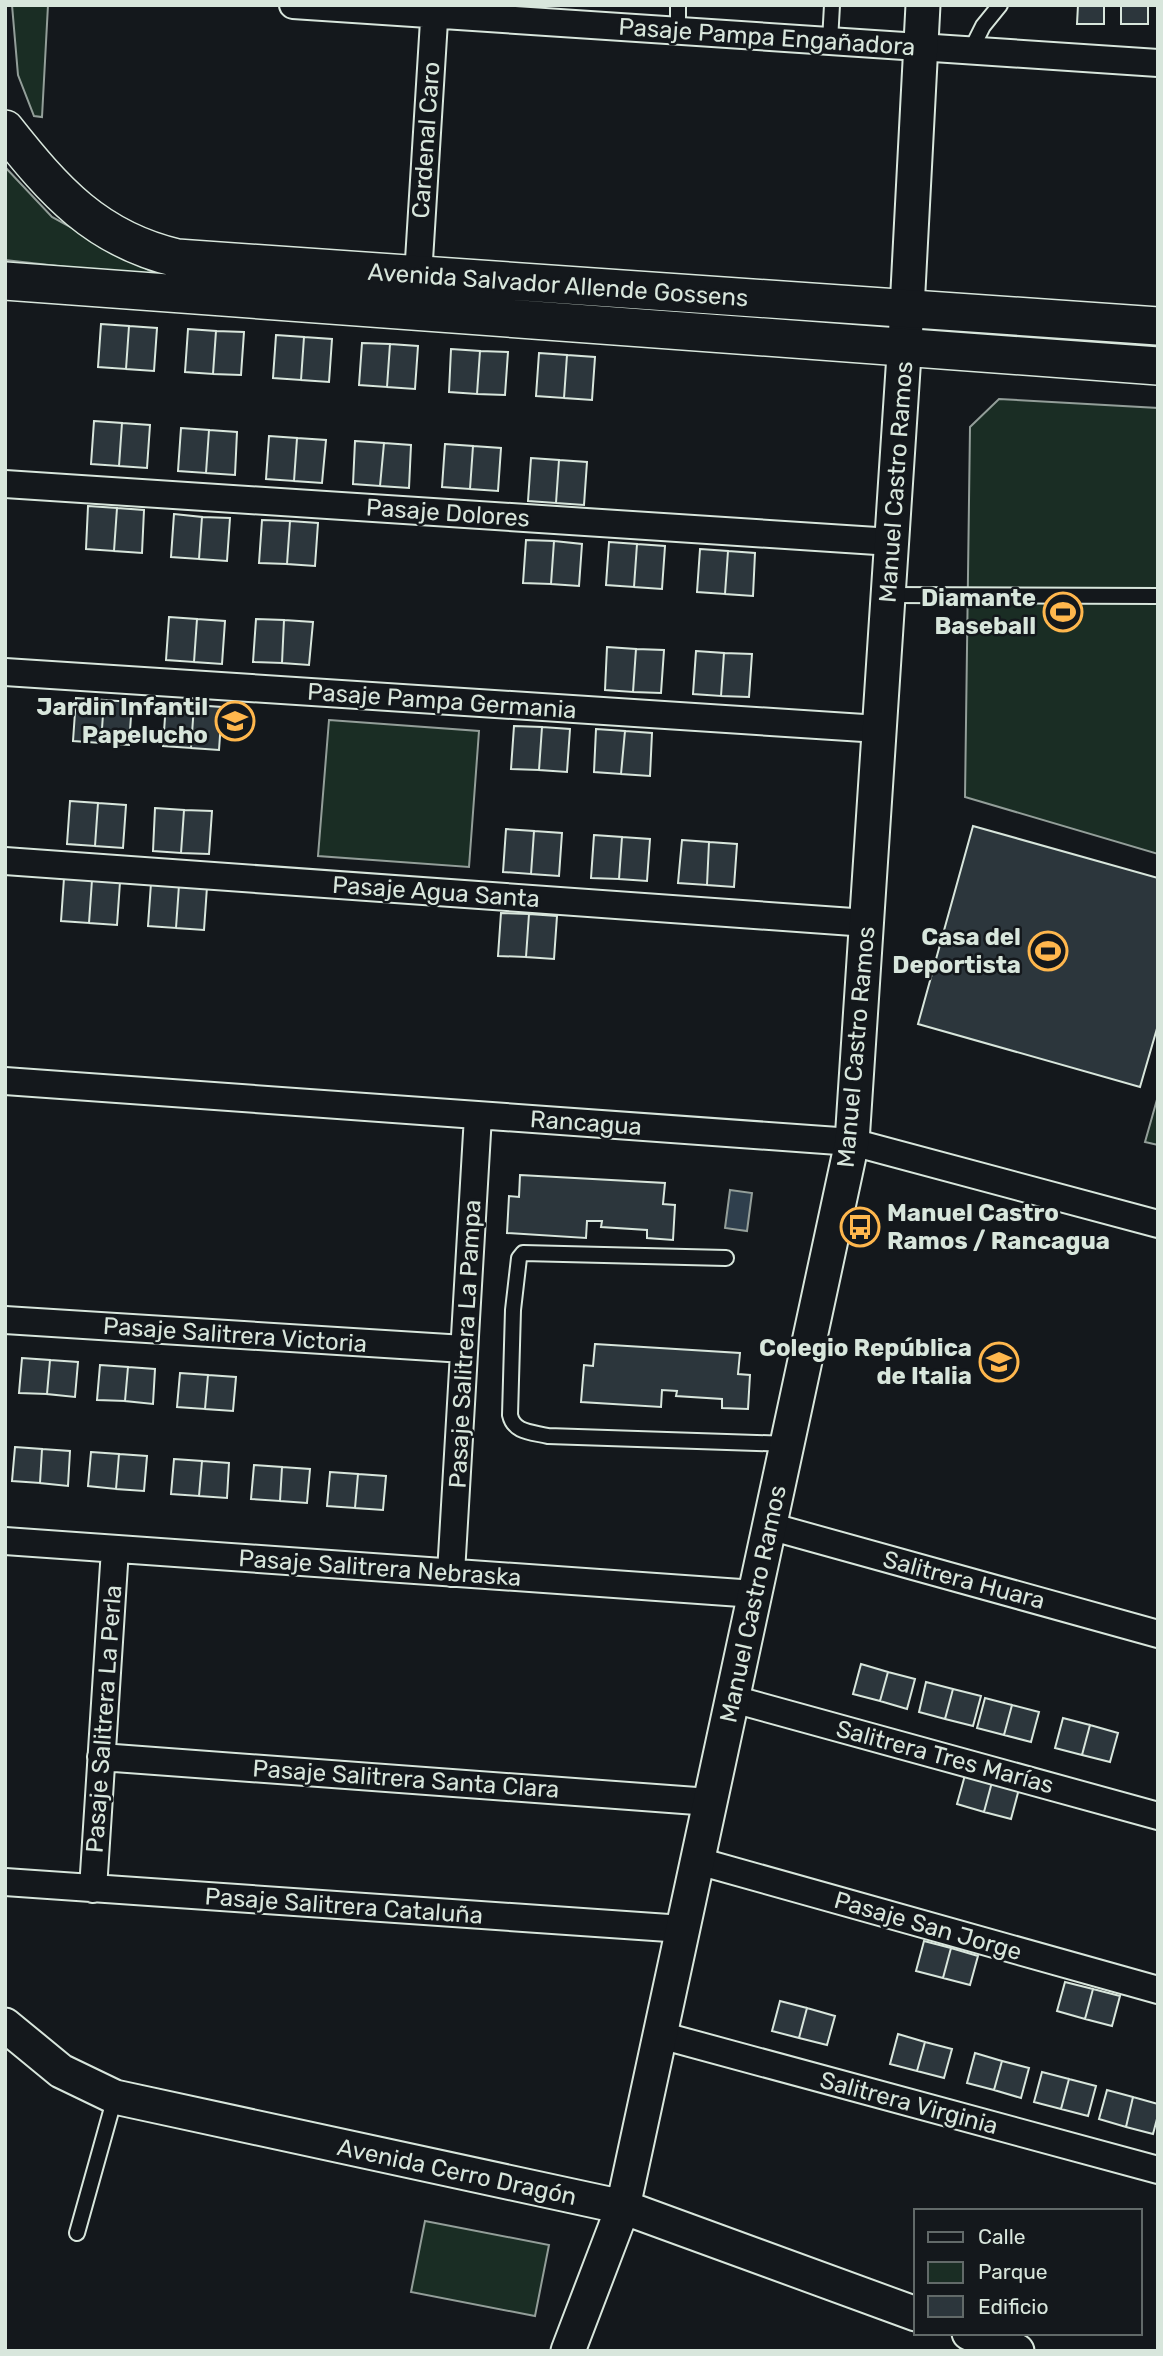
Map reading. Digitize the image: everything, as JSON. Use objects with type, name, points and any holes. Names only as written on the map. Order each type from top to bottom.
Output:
[{"type":"main road","name":"Avenida Salvador Allende Gossens","points":[[5,129],[50,184],[88,217],[122,238],[154,252],[207,261],[1158,326]]},
{"type":"main road","name":"Avenida Salvador Allende Gossens","points":[[5,281],[1158,366]]},
{"type":"street","name":"Pasaje Pampa Engañadora","points":[[293,5],[678,18],[830,41],[1158,62]]},
{"type":"street","name":"Manuel Castro Ramos","points":[[568,2351],[623,2207],[852,1142],[907,309],[923,5]]},
{"type":"street","name":"Cardenal Caro","points":[[418,276],[435,10]]},
{"type":"street","name":"Pasaje Dolores","points":[[5,484],[892,542]]},
{"type":"street","name":"Pasaje Pampa Germania","points":[[5,672],[880,729]]},
{"type":"street","name":"Pasaje Agua Santa","points":[[5,861],[867,923]]},
{"type":"street","name":"Rancagua","points":[[5,1081],[852,1142],[1158,1224]]},
{"type":"street","name":"Pasaje Salitrera La Pampa","points":[[451,1573],[478,1116]]},
{"type":"street","name":"Pasaje Salitrera Victoria","points":[[5,1320],[464,1349]]},
{"type":"street","name":"Salitrera Huara","points":[[769,1526],[1158,1633]]},
{"type":"street","name":"Pasaje Salitrera Nebraska","points":[[5,1541],[755,1594]]},
{"type":"street","name":"Pasaje Salitrera La Perla","points":[[93,1889],[115,1549]]},
{"type":"street","name":"Salitrera Tres Marías","points":[[733,1699],[1158,1816]]},
{"type":"street","name":"Pasaje Salitrera Santa Clara","points":[[101,1757],[710,1802]]},
{"type":"street","name":"Pasaje San Jorge","points":[[698,1861],[1158,1990]]},
{"type":"street","name":"Pasaje Salitrera Cataluña","points":[[5,1882],[683,1929]]},
{"type":"street","name":"Avenida Cerro Dragón","points":[[5,2025],[61,2071],[115,2097],[623,2207],[914,2313]]},
{"type":"street","name":"Salitrera Virginia","points":[[660,2035],[1158,2170]]},
{"type":"street","points":[[974,2335],[1017,2351]]},
{"type":"lane","points":[[830,41],[832,5]]},
{"type":"lane","points":[[971,50],[983,26],[1000,5]]},
{"type":"lane","points":[[888,595],[1158,596]]},
{"type":"lane","points":[[726,1258],[523,1253],[519,1258],[513,1310],[512,1424],[517,1429],[548,1436],[789,1444]]},
{"type":"lane","points":[[77,2233],[115,2097]]},
{"type":"green space","points":[[12,5],[48,5],[42,117],[34,116],[18,75]]},
{"type":"green space","points":[[5,167],[52,217],[163,278],[5,260]]},
{"type":"green space","name":"Diamante Baseball","points":[[999,399],[1158,408],[1158,854],[965,797],[970,427]]},
{"type":"green space","points":[[329,720],[479,731],[469,867],[318,856]]},
{"type":"green space","points":[[1158,1096],[1158,1145],[1145,1142]]},
{"type":"green space","points":[[425,2221],[549,2245],[535,2316],[411,2292]]},
{"type":"water","points":[[730,1190],[752,1193],[747,1231],[725,1228]]},
{"type":"building","points":[[1078,5],[1104,5],[1104,24],[1077,24]]},
{"type":"building","points":[[1121,5],[1148,5],[1148,24],[1121,24]]},
{"type":"building","points":[[101,324],[129,326],[126,369],[98,367]]},
{"type":"building","points":[[129,326],[157,328],[154,371],[126,369]]},
{"type":"building","points":[[188,329],[216,331],[213,374],[185,372]]},
{"type":"building","points":[[216,331],[244,332],[241,375],[213,374]]},
{"type":"building","points":[[276,335],[304,337],[301,380],[273,378]]},
{"type":"building","points":[[304,337],[332,339],[329,382],[301,380]]},
{"type":"building","points":[[362,343],[390,344],[387,387],[359,385]]},
{"type":"building","points":[[390,344],[418,346],[415,389],[387,387]]},
{"type":"building","points":[[451,349],[480,351],[477,394],[449,392]]},
{"type":"building","points":[[480,351],[508,352],[505,395],[477,394]]},
{"type":"building","points":[[539,353],[567,355],[564,398],[536,396]]},
{"type":"building","points":[[567,355],[595,357],[592,400],[564,398]]},
{"type":"building","points":[[94,421],[122,423],[119,466],[91,464]]},
{"type":"building","points":[[122,423],[150,425],[147,468],[119,466]]},
{"type":"building","points":[[181,428],[209,430],[206,473],[178,471]]},
{"type":"building","points":[[209,430],[237,432],[235,475],[206,473]]},
{"type":"building","points":[[269,436],[297,438],[294,481],[266,479]]},
{"type":"building","points":[[297,438],[326,440],[322,483],[294,481]]},
{"type":"building","points":[[355,441],[384,443],[380,486],[353,484]]},
{"type":"building","points":[[384,443],[411,445],[409,488],[380,486]]},
{"type":"building","points":[[445,444],[473,446],[470,489],[442,487]]},
{"type":"building","points":[[473,446],[501,448],[498,491],[470,489]]},
{"type":"building","points":[[531,458],[559,460],[556,503],[528,501]]},
{"type":"building","points":[[559,460],[587,462],[584,505],[556,503]]},
{"type":"building","points":[[88,506],[117,508],[114,551],[86,549]]},
{"type":"building","points":[[117,508],[144,510],[142,553],[114,551]]},
{"type":"building","points":[[174,514],[202,517],[199,559],[171,557]]},
{"type":"building","points":[[202,517],[230,518],[227,561],[199,559]]},
{"type":"building","points":[[262,520],[290,521],[287,564],[259,563]]},
{"type":"building","points":[[290,521],[318,523],[315,566],[287,564]]},
{"type":"building","points":[[526,540],[554,541],[551,584],[523,583]]},
{"type":"building","points":[[554,541],[582,544],[579,586],[551,584]]},
{"type":"building","points":[[609,542],[637,544],[634,587],[606,585]]},
{"type":"building","points":[[637,544],[665,546],[662,589],[634,587]]},
{"type":"building","points":[[700,549],[728,551],[725,594],[697,592]]},
{"type":"building","points":[[728,551],[755,553],[753,596],[725,594]]},
{"type":"building","points":[[169,617],[197,619],[194,662],[166,660]]},
{"type":"building","points":[[197,619],[225,621],[222,664],[194,662]]},
{"type":"building","points":[[256,619],[284,620],[282,663],[253,662]]},
{"type":"building","points":[[284,620],[313,622],[309,665],[282,663]]},
{"type":"building","points":[[607,647],[636,649],[633,692],[605,690]]},
{"type":"building","points":[[636,649],[664,650],[661,693],[633,692]]},
{"type":"building","points":[[696,651],[724,653],[721,696],[693,694]]},
{"type":"building","points":[[724,653],[752,654],[749,697],[721,696]]},
{"type":"building","points":[[76,698],[104,700],[101,743],[73,741]]},
{"type":"building","points":[[104,700],[132,702],[129,745],[101,743]]},
{"type":"building","points":[[166,703],[194,705],[191,748],[163,746]]},
{"type":"building","points":[[194,705],[222,707],[219,750],[191,748]]},
{"type":"building","points":[[514,726],[542,727],[539,770],[511,769]]},
{"type":"building","points":[[542,727],[570,729],[567,772],[539,770]]},
{"type":"building","points":[[596,729],[625,731],[621,774],[594,772]]},
{"type":"building","points":[[625,731],[652,733],[650,776],[621,774]]},
{"type":"building","points":[[70,801],[98,803],[95,846],[67,844]]},
{"type":"building","points":[[98,803],[126,805],[123,848],[95,846]]},
{"type":"building","points":[[155,808],[184,810],[181,853],[153,851]]},
{"type":"building","points":[[184,810],[212,811],[209,854],[181,853]]},
{"type":"building","name":"Casa del Deportista","points":[[973,826],[1158,878],[1158,1025],[1140,1087],[918,1024]]},
{"type":"building","points":[[506,829],[534,831],[531,874],[503,872]]},
{"type":"building","points":[[534,831],[562,833],[559,876],[531,874]]},
{"type":"building","points":[[594,835],[622,837],[619,879],[591,878]]},
{"type":"building","points":[[622,837],[650,839],[647,881],[619,879]]},
{"type":"building","points":[[682,840],[709,842],[707,885],[678,883]]},
{"type":"building","points":[[709,842],[737,844],[734,887],[707,885]]},
{"type":"building","points":[[64,878],[92,880],[89,923],[61,921]]},
{"type":"building","points":[[92,880],[120,882],[117,925],[89,923]]},
{"type":"building","points":[[151,883],[179,885],[176,928],[148,926]]},
{"type":"building","points":[[179,885],[207,887],[204,930],[176,928]]},
{"type":"building","points":[[501,913],[529,914],[526,957],[498,956]]},
{"type":"building","points":[[529,914],[557,916],[554,959],[526,957]]},
{"type":"building","points":[[520,1175],[665,1183],[663,1204],[675,1205],[673,1240],[647,1238],[647,1230],[601,1227],[602,1221],[587,1221],[586,1238],[507,1233],[509,1196],[519,1197]]},
{"type":"building","points":[[595,1344],[740,1353],[738,1374],[750,1375],[748,1409],[722,1408],[722,1399],[676,1396],[677,1391],[662,1390],[661,1407],[581,1402],[584,1365],[593,1366]]},
{"type":"building","points":[[22,1358],[50,1360],[47,1394],[19,1393]]},
{"type":"building","points":[[50,1360],[78,1362],[75,1397],[47,1394]]},
{"type":"building","points":[[100,1365],[128,1367],[125,1401],[97,1400]]},
{"type":"building","points":[[128,1367],[155,1369],[153,1404],[125,1401]]},
{"type":"building","points":[[180,1373],[208,1375],[205,1409],[177,1407]]},
{"type":"building","points":[[208,1375],[236,1377],[233,1411],[205,1409]]},
{"type":"building","points":[[15,1447],[42,1449],[40,1483],[12,1481]]},
{"type":"building","points":[[42,1449],[70,1451],[68,1486],[40,1483]]},
{"type":"building","points":[[91,1452],[119,1454],[116,1489],[88,1486]]},
{"type":"building","points":[[119,1454],[147,1456],[144,1491],[116,1489]]},
{"type":"building","points":[[174,1459],[202,1461],[199,1496],[171,1494]]},
{"type":"building","points":[[202,1461],[229,1463],[227,1498],[199,1496]]},
{"type":"building","points":[[254,1465],[282,1467],[280,1501],[251,1499]]},
{"type":"building","points":[[282,1467],[310,1469],[307,1503],[280,1501]]},
{"type":"building","points":[[330,1472],[358,1474],[355,1508],[327,1506]]},
{"type":"building","points":[[358,1474],[386,1476],[383,1510],[355,1508]]},
{"type":"building","points":[[861,1664],[888,1672],[880,1701],[853,1694]]},
{"type":"building","points":[[888,1672],[915,1679],[907,1709],[880,1701]]},
{"type":"building","points":[[926,1682],[953,1689],[945,1719],[919,1712]]},
{"type":"building","points":[[953,1689],[981,1696],[973,1726],[945,1719]]},
{"type":"building","points":[[985,1698],[1012,1705],[1004,1735],[977,1728]]},
{"type":"building","points":[[1012,1705],[1039,1712],[1031,1742],[1004,1735]]},
{"type":"building","points":[[1063,1718],[1090,1725],[1082,1755],[1055,1748]]},
{"type":"building","points":[[1090,1725],[1118,1733],[1110,1762],[1082,1755]]},
{"type":"building","points":[[965,1775],[992,1782],[984,1812],[957,1804]]},
{"type":"building","points":[[992,1782],[1019,1789],[1011,1819],[984,1812]]},
{"type":"building","points":[[924,1941],[951,1948],[943,1978],[916,1971]]},
{"type":"building","points":[[951,1948],[978,1956],[970,1985],[943,1978]]},
{"type":"building","points":[[1065,1982],[1093,1989],[1085,2019],[1057,2011]]},
{"type":"building","points":[[1093,1989],[1120,1996],[1112,2026],[1085,2019]]},
{"type":"building","points":[[780,2001],[807,2008],[799,2038],[772,2031]]},
{"type":"building","points":[[807,2008],[835,2016],[827,2045],[799,2038]]},
{"type":"building","points":[[898,2034],[925,2042],[917,2071],[890,2064]]},
{"type":"building","points":[[925,2042],[952,2049],[944,2078],[917,2071]]},
{"type":"building","points":[[975,2053],[1002,2061],[994,2090],[967,2083]]},
{"type":"building","points":[[1002,2061],[1029,2068],[1021,2098],[994,2090]]},
{"type":"building","points":[[1042,2072],[1069,2079],[1061,2109],[1034,2102]]},
{"type":"building","points":[[1069,2079],[1096,2086],[1088,2116],[1061,2109]]},
{"type":"building","points":[[1107,2090],[1133,2097],[1126,2127],[1099,2119]]},
{"type":"building","points":[[1133,2097],[1158,2104],[1153,2134],[1126,2127]]},
{"type":"place","name":"Diamante Baseball","points":[[1063,612]]},
{"type":"place","name":"Jardin Infantil Papelucho","points":[[235,721]]},
{"type":"place","name":"Casa del Deportista","points":[[1048,951]]},
{"type":"place","name":"Manuel Castro Ramos / Rancagua","points":[[860,1227]]},
{"type":"place","name":"Colegio República de Italia","points":[[999,1362]]}]
